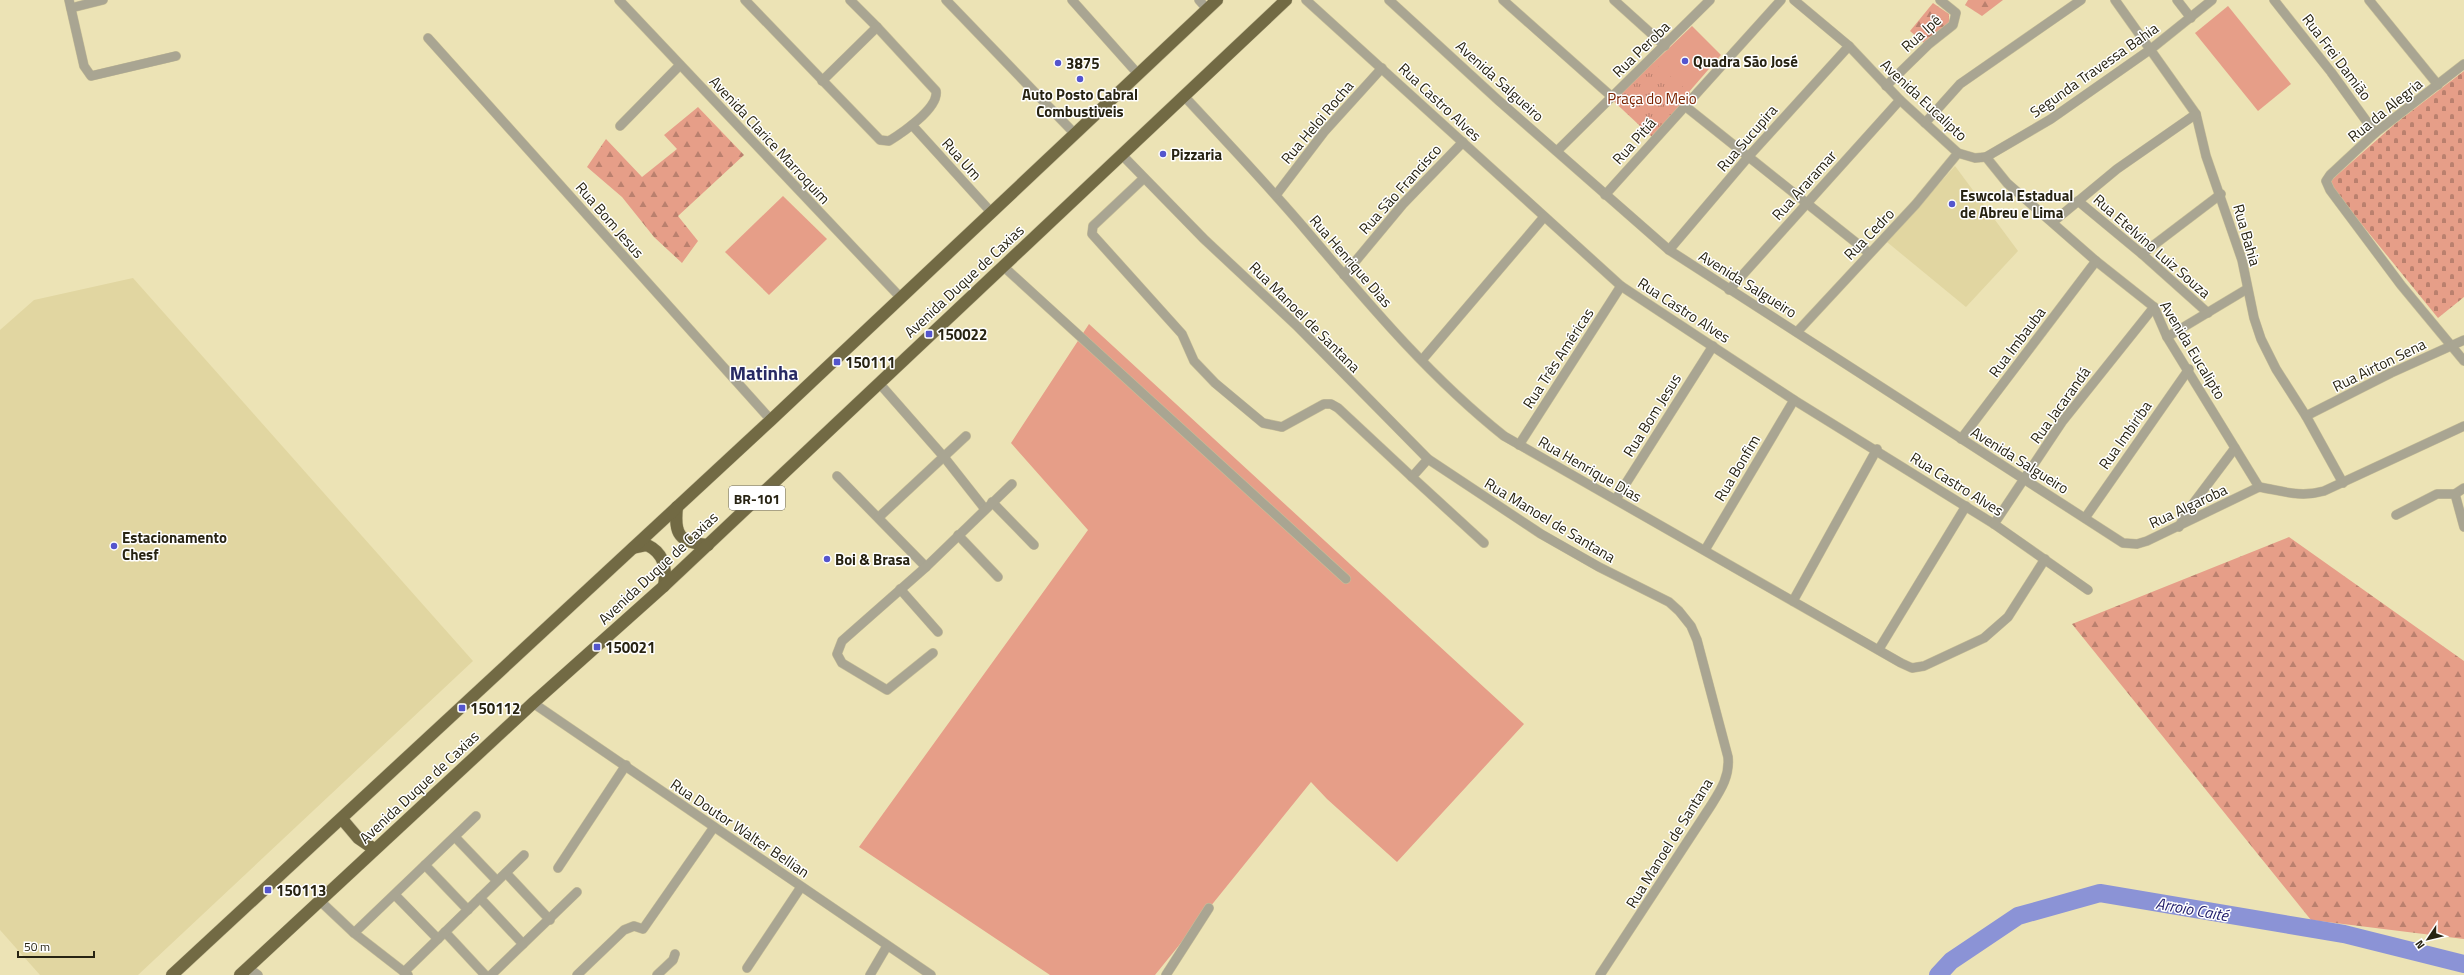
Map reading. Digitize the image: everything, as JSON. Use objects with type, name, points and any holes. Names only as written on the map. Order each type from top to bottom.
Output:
[{"type":"highway","name":"Avenida Duque de Caxias","points":[[172,975],[342,819],[901,298],[1138,74],[1203,4],[1217,0]]},
{"type":"highway","name":"Avenida Duque de Caxias","points":[[244,971],[533,703],[708,546],[1286,0]]},
{"type":"highway","points":[[677,507],[676,529],[680,536],[689,542],[708,546]]},
{"type":"highway","points":[[632,548],[647,545],[660,555],[665,568],[664,586]]},
{"type":"highway","points":[[342,819],[358,838],[374,849]]},
{"type":"street","points":[[103,0],[70,4],[84,66],[87,73],[94,76],[176,56]]},
{"type":"street","name":"Avenida Clarice Marroquim","points":[[619,0],[901,298]]},
{"type":"street","points":[[745,0],[880,140],[889,141],[912,125],[933,104],[936,91],[850,0]]},
{"type":"street","points":[[948,0],[1075,134]]},
{"type":"street","points":[[1072,0],[1138,74]]},
{"type":"street","name":"Avenida Salgueiro","points":[[1389,0],[1498,100],[1557,150],[1605,195],[1669,250],[1961,439],[2025,478],[2123,543],[2128,544]]},
{"type":"street","points":[[1503,0],[1611,96]]},
{"type":"street","points":[[1614,0],[1665,46]]},
{"type":"street","name":"Rua Peroba","points":[[1557,150],[1611,96],[1665,46],[1710,0]]},
{"type":"street","name":"Rua Pitiá","points":[[1605,195],[1781,0]]},
{"type":"street","name":"Avenida Eucalipto","points":[[1794,0],[1849,46],[1900,100],[1958,153],[1975,158],[1986,157],[2007,183],[2096,261],[2154,306],[2167,337],[2189,369],[2259,487]]},
{"type":"street","name":"Rua Ipê","points":[[1886,86],[1929,44],[1953,25],[1956,13],[1940,0]]},
{"type":"street","points":[[1925,123],[1960,84],[2081,0]]},
{"type":"street","name":"Rua Bahia","points":[[2115,0],[2196,114],[2206,156],[2242,260],[2247,289],[2261,339],[2276,369],[2306,416],[2342,484]]},
{"type":"street","points":[[2177,0],[2191,18]]},
{"type":"street","name":"Segunda Travessa Bahia","points":[[1986,157],[2051,119],[2151,49],[2212,0]]},
{"type":"street","name":"Rua Frei Damião","points":[[2274,0],[2331,72],[2375,133]]},
{"type":"street","points":[[2369,0],[2438,85]]},
{"type":"street","name":"Rua Castro Alves","points":[[1310,1],[1621,286],[1794,400],[1877,449],[1994,524],[2088,590]]},
{"type":"street","points":[[822,80],[877,27]]},
{"type":"street","name":"Rua Bom Jesus","points":[[428,38],[771,420]]},
{"type":"street","name":"Rua Sucupira","points":[[1669,250],[1749,156],[1849,46]]},
{"type":"street","name":"Rua da Alegria","points":[[2452,346],[2401,285],[2330,190],[2326,180],[2375,133],[2464,64]]},
{"type":"street","points":[[620,126],[680,65]]},
{"type":"street","name":"Rua Heloi Rocha","points":[[1276,195],[1324,132],[1382,68]]},
{"type":"street","name":"Rua Henrique Dias","points":[[1184,96],[1276,195],[1378,316],[1460,400],[1504,436],[1879,649],[1901,663],[1917,667],[1936,661],[1984,638],[2008,617],[2045,559]]},
{"type":"street","name":"Rua Araramar","points":[[1729,290],[1900,100]]},
{"type":"street","points":[[1684,106],[1749,156],[1869,253]]},
{"type":"street","points":[[2053,222],[2117,169],[2196,114]]},
{"type":"street","name":"Rua Um","points":[[912,125],[991,212]]},
{"type":"street","name":"Rua São Francisco","points":[[1344,275],[1402,204],[1463,142]]},
{"type":"street","name":"Rua Cedro","points":[[1797,332],[1916,204],[1958,153]]},
{"type":"street","name":"Rua Manoel de Santana","points":[[1122,155],[1143,179],[1297,326],[1428,459],[1541,534],[1599,567],[1669,602],[1691,626],[1697,640],[1728,757],[1728,772],[1724,785],[1600,975]]},
{"type":"street","points":[[1143,179],[1093,226],[1092,234],[1182,334],[1194,361],[1216,383],[1266,425],[1282,427],[1319,407],[1331,404],[1338,408],[1484,543]]},
{"type":"street","points":[[2142,254],[2220,194]]},
{"type":"street","name":"Rua Etelvino Luiz Souza","points":[[2078,201],[2142,254],[2208,313]]},
{"type":"street","points":[[1422,360],[1544,217]]},
{"type":"street","name":"Rua Imbauba","points":[[1961,439],[2096,261]]},
{"type":"street","points":[[1004,267],[1346,579]]},
{"type":"street","name":"Rua Três Américas","points":[[1519,445],[1621,286]]},
{"type":"street","points":[[2167,337],[2247,289]]},
{"type":"street","name":"Rua Jacarandá","points":[[1994,524],[2062,422],[2154,306]]},
{"type":"street","name":"Rua Airton Sena","points":[[2306,416],[2391,373],[2464,340]]},
{"type":"street","name":"Rua Bom Jesus","points":[[1616,499],[1713,346]]},
{"type":"street","points":[[2452,346],[2464,361]]},
{"type":"street","name":"Rua Imbiriba","points":[[2085,518],[2189,369]]},
{"type":"street","points":[[879,383],[944,457],[985,509]]},
{"type":"street","name":"Rua Bonfim","points":[[1705,550],[1794,400]]},
{"type":"street","points":[[2259,487],[2309,496],[2342,484],[2464,426]]},
{"type":"street","points":[[879,517],[966,436]]},
{"type":"street","points":[[2179,527],[2186,513],[2235,448]]},
{"type":"street","points":[[1793,601],[1877,449]]},
{"type":"street","points":[[1412,477],[1428,459]]},
{"type":"street","points":[[837,476],[879,517],[926,567]]},
{"type":"street","points":[[933,653],[887,690],[838,659],[838,648],[842,641],[926,567],[1012,484]]},
{"type":"street","name":"Rua Algaroba","points":[[2128,544],[2137,544],[2179,527],[2259,487]]},
{"type":"street","points":[[2396,515],[2438,494],[2455,494],[2464,488]]},
{"type":"street","points":[[2455,494],[2464,527]]},
{"type":"street","points":[[992,502],[1034,545]]},
{"type":"street","points":[[1879,649],[1966,506]]},
{"type":"street","points":[[958,535],[998,577]]},
{"type":"street","points":[[900,589],[938,632]]},
{"type":"street","name":"Rua Doutor Walter Bellian","points":[[533,703],[626,765],[801,887],[931,975]]},
{"type":"street","points":[[558,868],[626,765]]},
{"type":"street","points":[[354,933],[476,816]]},
{"type":"street","points":[[577,975],[624,930],[631,926],[643,929],[714,827]]},
{"type":"street","points":[[455,837],[497,881]]},
{"type":"street","points":[[319,900],[354,933],[406,974],[438,939],[524,855]]},
{"type":"street","points":[[425,865],[468,910]]},
{"type":"street","points":[[506,873],[550,920]]},
{"type":"street","points":[[748,968],[801,887]]},
{"type":"street","points":[[491,975],[550,920],[577,892]]},
{"type":"street","points":[[395,895],[438,939]]},
{"type":"street","points":[[480,898],[523,944]]},
{"type":"street","points":[[1166,975],[1209,908]]},
{"type":"street","points":[[445,932],[485,975]]},
{"type":"street","points":[[870,975],[887,946]]},
{"type":"street","points":[[657,975],[673,960],[675,954]]},
{"type":"street","points":[[244,971],[258,975]]},
{"type":"shaded area","name":"Eswcola Estadual de Abreu e Lima","points":[[1955,166],[2018,251],[1966,307],[1887,242]]},
{"type":"shaded area","points":[[133,278],[473,661],[138,975],[40,975],[0,930],[0,330],[34,300]]},
{"type":"green space","points":[[1968,0],[2003,0],[1982,16],[1965,5]]},
{"type":"green space","points":[[1933,3],[1949,14],[1949,23],[1925,44],[1910,31]]},
{"type":"green space","points":[[2228,6],[2291,84],[2258,111],[2195,33]]},
{"type":"green space","name":"Quadra São José","points":[[1692,26],[1721,55],[1682,100],[1648,68]]},
{"type":"green space","name":"Praça do Meio","points":[[1649,59],[1693,95],[1655,140],[1607,95]]},
{"type":"green space","points":[[2464,71],[2464,297],[2438,318],[2328,183],[2396,123]]},
{"type":"green space","points":[[698,107],[744,155],[678,216],[698,241],[682,263],[654,237],[622,197],[587,167],[606,139],[642,177],[677,149],[664,135]]},
{"type":"green space","points":[[783,196],[827,239],[769,295],[725,252]]},
{"type":"green space","points":[[1089,324],[1524,724],[1397,862],[1327,799],[1311,782],[1155,975],[1050,975],[859,847],[1088,530],[1011,443]]},
{"type":"green space","points":[[2289,537],[2464,661],[2464,939],[2311,920],[2072,624]]},
{"type":"waterway","name":"Arroio Caité","points":[[1938,975],[1951,961],[2018,916],[2100,893],[2344,934],[2464,964]]},
{"type":"place","name":"Quadra São José","points":[[1685,61]]},
{"type":"place","name":"3875","points":[[1058,63]]},
{"type":"place","name":"Auto Posto Cabral Combustiveis","points":[[1080,79]]},
{"type":"place","name":"Pizzaria","points":[[1163,154]]},
{"type":"place","name":"Eswcola Estadual de Abreu e Lima","points":[[1952,204]]},
{"type":"place","name":"150022","points":[[929,334]]},
{"type":"place","name":"150111","points":[[837,362]]},
{"type":"place","name":"Estacionamento Chesf","points":[[114,546]]},
{"type":"place","name":"Boi & Brasa","points":[[827,559]]},
{"type":"place","name":"150021","points":[[597,647]]},
{"type":"place","name":"150112","points":[[462,708]]},
{"type":"place","name":"150113","points":[[268,890]]},
{"type":"district","name":"Matinha","points":[[764,372]]}]
